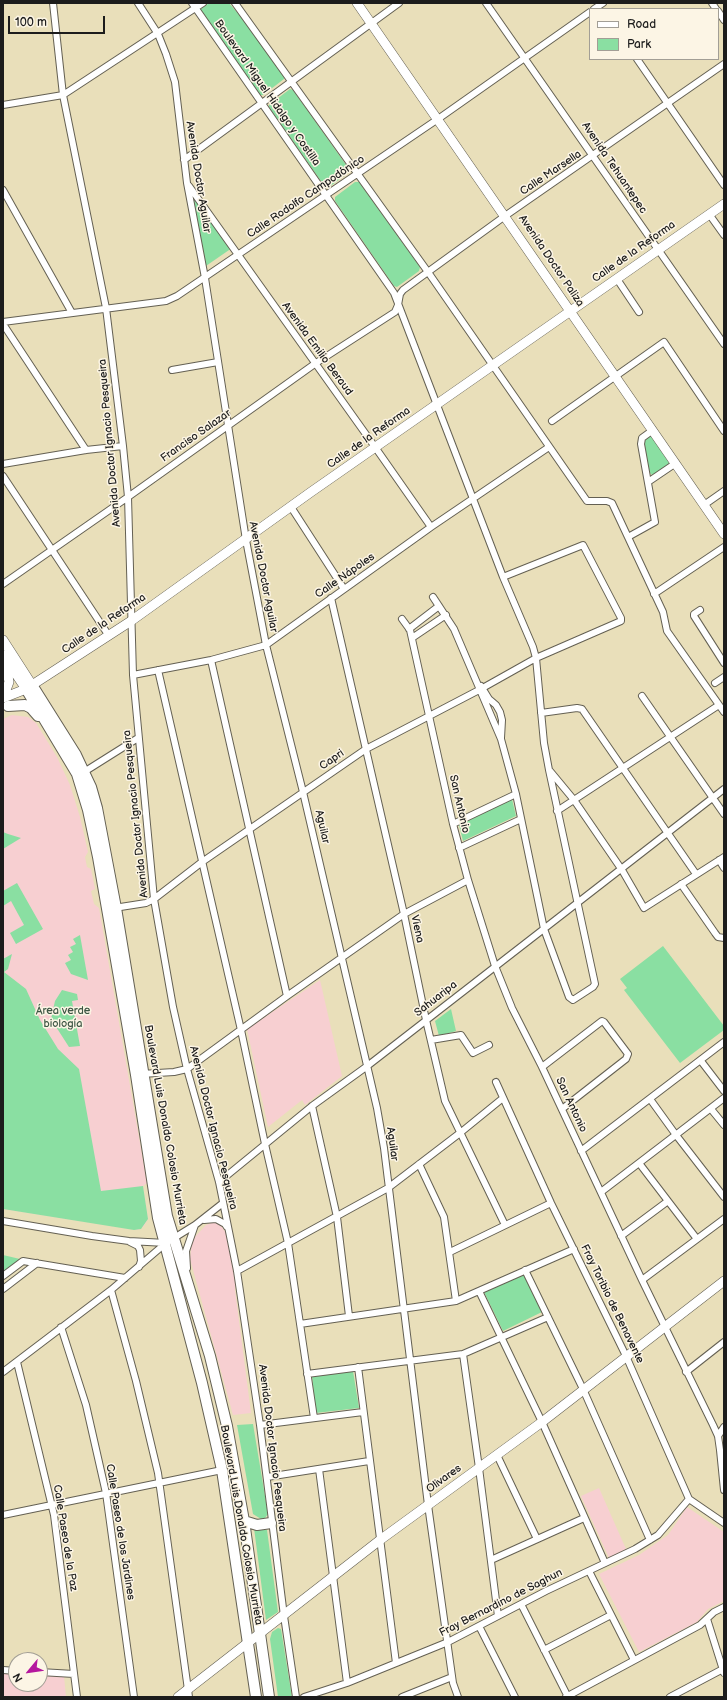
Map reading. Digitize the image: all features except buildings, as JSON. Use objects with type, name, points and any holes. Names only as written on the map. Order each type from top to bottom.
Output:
[{"type":"main road","name":"Avenida Doctor Paliza","points":[[357,3],[724,534]]},
{"type":"main road","name":"Calle de la Reforma","points":[[4,703],[131,621],[375,447],[724,204]]},
{"type":"main road","name":"Boulevard Luis Donaldo Colosio Murrieta","points":[[3,640],[77,774],[83,791],[98,857],[112,908]]},
{"type":"main road","name":"Boulevard Luis Donaldo Colosio Murrieta","points":[[3,655],[29,687],[76,755],[91,787],[97,808],[106,850],[112,908],[139,1075],[158,1218],[161,1232],[170,1240],[190,1289],[222,1404],[244,1521],[269,1697]]},
{"type":"main road","points":[[3,663],[7,670],[9,682],[4,703],[19,704],[32,708],[91,803],[99,837],[106,850]]},
{"type":"main road","name":"Boulevard Luis Donaldo Colosio Murrieta","points":[[139,1075],[168,1216],[170,1240],[222,1470],[249,1642],[256,1697]]},
{"type":"main road","name":"Olivares","points":[[178,1697],[189,1693],[249,1642],[380,1540],[542,1422],[724,1281]]},
{"type":"main road","points":[[244,1521],[257,1525],[271,1523]]},
{"type":"main road","points":[[252,1663],[258,1662],[264,1666]]},
{"type":"street","name":"Avenida Doctor Ignacio Pesqueira","points":[[53,3],[63,95],[106,308],[123,446],[128,497],[133,675],[154,899],[173,1007],[187,1069],[219,1182],[237,1271],[260,1426],[267,1477],[271,1523],[296,1697]]},
{"type":"street","name":"Avenida Doctor Aguilar","points":[[138,3],[158,34],[175,82],[187,183],[205,278],[246,540],[266,645],[303,792]]},
{"type":"street","points":[[3,105],[63,95],[158,34],[194,6],[203,3]]},
{"type":"street","points":[[235,3],[428,272],[587,501],[607,501],[612,503],[663,612],[667,631],[724,712]]},
{"type":"street","points":[[184,160],[399,3]]},
{"type":"street","name":"Avenida Tehuantepec","points":[[487,3],[724,344]]},
{"type":"street","name":"Boulevard Miguel Hidalgo y Costilla","points":[[194,6],[394,293],[503,577],[531,642],[536,658],[541,713],[549,770],[595,984],[592,988],[573,1000],[571,999],[544,929]]},
{"type":"street","name":"Calle Rodolfo Campodónico","points":[[3,323],[166,301],[177,296],[438,119],[589,13]]},
{"type":"street","points":[[638,60],[724,185]]},
{"type":"street","name":"Calle Marsella","points":[[398,305],[400,294],[403,290],[505,216],[724,64]]},
{"type":"street","name":"Avenida Emilio Beraud","points":[[187,183],[237,255],[316,363],[430,527]]},
{"type":"street","points":[[3,190],[72,313]]},
{"type":"street","points":[[710,214],[724,235]]},
{"type":"street","points":[[617,279],[640,312]]},
{"type":"street","name":"Franciso Salazar","points":[[3,584],[316,363],[394,312],[398,305]]},
{"type":"street","points":[[3,323],[86,450]]},
{"type":"street","points":[[552,421],[664,342],[724,431]]},
{"type":"street","points":[[172,370],[218,362]]},
{"type":"street","points":[[628,537],[655,522],[641,441],[644,436],[653,430]]},
{"type":"street","points":[[3,464],[86,450],[123,446]]},
{"type":"street","name":"Calle Nápoles","points":[[133,675],[211,660],[266,645],[430,527],[549,448]]},
{"type":"street","points":[[648,482],[676,463]]},
{"type":"street","points":[[3,476],[109,636]]},
{"type":"street","points":[[704,505],[724,491]]},
{"type":"street","points":[[291,507],[344,589]]},
{"type":"street","name":"Capri","points":[[154,899],[202,862],[366,748],[428,717],[536,658],[618,624],[621,621],[621,618],[583,545],[503,577]]},
{"type":"street","points":[[654,594],[724,547]]},
{"type":"street","points":[[433,597],[454,629],[481,687],[501,739],[516,794],[544,929]]},
{"type":"street","name":"Viena","points":[[331,598],[404,914],[426,1020],[445,1101],[504,1225]]},
{"type":"street","points":[[409,629],[440,606]]},
{"type":"street","points":[[700,610],[694,614],[694,616],[724,663]]},
{"type":"street","points":[[412,638],[446,615]]},
{"type":"street","name":"San Antonio","points":[[402,619],[409,629],[412,638],[428,717],[459,848],[495,966],[512,1008],[542,1067],[621,1236],[718,1436],[724,1490]]},
{"type":"street","points":[[211,660],[287,996]]},
{"type":"street","points":[[158,670],[241,1030],[264,1144],[288,1243],[314,1418]]},
{"type":"street","points":[[715,683],[724,677]]},
{"type":"street","points":[[481,687],[500,712],[502,720],[501,739]]},
{"type":"street","points":[[642,696],[724,814]]},
{"type":"street","points":[[557,811],[669,736],[719,705]]},
{"type":"street","points":[[541,713],[578,708],[582,709],[696,874]]},
{"type":"street","points":[[84,772],[138,738]]},
{"type":"street","points":[[549,770],[574,800],[622,870],[644,908],[721,858],[724,868]]},
{"type":"street","name":"Sahuaripa","points":[[219,1182],[312,1106],[366,1067],[724,790]]},
{"type":"street","name":"Aguilar","points":[[303,792],[366,1067],[377,1108],[384,1148],[428,1505],[453,1687],[458,1697]]},
{"type":"street","points":[[453,824],[516,794]]},
{"type":"street","points":[[459,848],[521,819]]},
{"type":"street","points":[[139,1075],[174,1072],[187,1069],[287,996],[404,914],[468,880]]},
{"type":"street","points":[[681,884],[718,937],[724,938]]},
{"type":"street","points":[[112,908],[146,903],[154,899]]},
{"type":"street","points":[[542,1067],[602,1021],[628,1054],[626,1059],[562,1109]]},
{"type":"street","points":[[431,1040],[461,1035],[473,1052],[489,1045]]},
{"type":"street","points":[[582,1151],[724,1042]]},
{"type":"street","points":[[701,1060],[724,1091]]},
{"type":"street","name":"Fray Toribio de Benavente","points":[[496,1082],[551,1203],[626,1356],[689,1498]]},
{"type":"street","points":[[237,1271],[388,1188],[460,1134],[503,1098]]},
{"type":"street","points":[[601,1192],[724,1098]]},
{"type":"street","points":[[650,1099],[724,1197]]},
{"type":"street","points":[[312,1106],[337,1217],[349,1316]]},
{"type":"street","points":[[711,1108],[724,1125]]},
{"type":"street","points":[[639,1163],[697,1239]]},
{"type":"street","points":[[419,1164],[442,1210],[450,1252],[456,1301]]},
{"type":"street","points":[[621,1236],[668,1201]]},
{"type":"street","points":[[3,1372],[111,1290],[170,1240],[202,1220],[223,1202]]},
{"type":"street","points":[[450,1252],[551,1203]]},
{"type":"street","points":[[168,1216],[176,1227],[182,1230],[195,1225]]},
{"type":"street","points":[[202,1220],[216,1219],[225,1224],[228,1228]]},
{"type":"street","points":[[642,1280],[724,1219]]},
{"type":"street","points":[[3,1221],[129,1241],[170,1240]]},
{"type":"street","points":[[190,1289],[186,1263],[186,1251],[195,1225]]},
{"type":"street","points":[[129,1241],[138,1246],[140,1250],[141,1260],[139,1267]]},
{"type":"street","points":[[300,1324],[456,1301],[574,1249]]},
{"type":"street","points":[[3,1276],[22,1262],[37,1263],[125,1278]]},
{"type":"street","points":[[3,1289],[37,1263]]},
{"type":"street","points":[[525,1270],[583,1389],[650,1540]]},
{"type":"street","points":[[111,1290],[136,1381],[160,1482],[189,1693]]},
{"type":"street","points":[[479,1291],[542,1422],[605,1564]]},
{"type":"street","points":[[307,1374],[463,1354],[548,1317]]},
{"type":"street","name":"Calle Paseo de los Jardines","points":[[61,1327],[86,1406],[106,1493],[134,1697]]},
{"type":"street","points":[[686,1372],[724,1343]]},
{"type":"street","points":[[463,1354],[498,1616]]},
{"type":"street","name":"Calle Paseo de la Paz","points":[[16,1362],[52,1504],[77,1697]]},
{"type":"street","points":[[358,1367],[396,1663]]},
{"type":"street","points":[[260,1426],[363,1412]]},
{"type":"street","points":[[718,1436],[724,1427]]},
{"type":"street","points":[[497,1455],[537,1539]]},
{"type":"street","points":[[267,1477],[369,1461]]},
{"type":"street","points":[[319,1469],[347,1683]]},
{"type":"street","points":[[3,1515],[222,1470]]},
{"type":"street","points":[[689,1498],[724,1523]]},
{"type":"street","name":"Fray Bernardino de Saghun","points":[[304,1697],[347,1683],[448,1642],[521,1604],[605,1564],[650,1540],[665,1528],[689,1498]]},
{"type":"street","points":[[491,1560],[584,1518]]},
{"type":"street","points":[[589,1571],[634,1660]]},
{"type":"street","points":[[521,1604],[567,1697],[700,1625],[714,1612],[724,1607]]},
{"type":"street","points":[[544,1650],[611,1615]]},
{"type":"street","points":[[670,1697],[723,1671],[706,1619]]},
{"type":"street","points":[[480,1626],[516,1697]]},
{"type":"street","points":[[48,1672],[74,1674]]},
{"type":"street","points":[[402,1697],[452,1677]]},
{"type":"shaded area","points":[[12,715],[28,717],[36,723],[57,757],[70,785],[80,817],[88,852],[85,857],[87,867],[91,869],[95,889],[91,891],[94,904],[99,908],[147,1183],[143,1186],[148,1219],[144,1226],[138,1230],[3,1209],[3,719]]},
{"type":"shaded area","points":[[320,980],[342,1076],[305,1105],[302,1100],[268,1127],[247,1029]]},
{"type":"shaded area","points":[[214,1222],[220,1224],[228,1236],[236,1276],[235,1290],[251,1413],[233,1415],[190,1259],[192,1240],[206,1225]]},
{"type":"shaded area","points":[[599,1488],[626,1549],[609,1558],[581,1496]]},
{"type":"shaded area","points":[[687,1507],[724,1532],[724,1601],[708,1609],[697,1622],[639,1652],[599,1574],[639,1555],[668,1535]]},
{"type":"shaded area","points":[[3,1674],[8,1674],[8,1692],[48,1692],[48,1675],[64,1676],[66,1697],[3,1697]]},
{"type":"green space","points":[[209,3],[229,3],[248,25],[284,79],[263,95],[260,95],[201,12],[201,9]]},
{"type":"green space","points":[[290,89],[293,90],[349,169],[349,172],[328,188],[325,187],[269,107],[269,105]]},
{"type":"green space","points":[[355,182],[359,182],[420,267],[419,271],[397,287],[394,286],[335,201],[335,197]]},
{"type":"green space","points":[[191,192],[232,248],[203,268]]},
{"type":"green space","points":[[650,434],[670,464],[652,475],[649,472],[643,441]]},
{"type":"green space","points":[[512,799],[516,816],[463,841],[459,825]]},
{"type":"green space","points":[[3,832],[8,834],[21,838],[3,849]]},
{"type":"green space","points":[[17,883],[43,929],[16,944],[10,933],[24,925],[11,901],[3,906],[3,891]]},
{"type":"green space","points":[[80,935],[88,980],[71,974],[65,963],[71,960],[68,955],[73,952],[70,947],[76,944],[73,939]]},
{"type":"green space","points":[[663,946],[724,1026],[724,1030],[680,1063],[624,990],[627,988],[620,979]]},
{"type":"green space","points":[[12,954],[8,969],[4,972],[26,989],[40,1020],[58,1049],[79,1069],[101,1191],[143,1186],[148,1219],[141,1229],[134,1230],[3,1209],[3,959]]},
{"type":"green space","name":"Área verde biología","points":[[62,990],[77,994],[78,1000],[72,1001],[80,1046],[69,1047],[51,1019],[55,1001]]},
{"type":"green space","points":[[451,1009],[456,1031],[439,1036],[435,1021]]},
{"type":"green space","points":[[3,1255],[20,1259],[3,1272]]},
{"type":"green space","points":[[523,1273],[542,1312],[503,1331],[484,1292]]},
{"type":"green space","points":[[353,1371],[359,1408],[316,1413],[312,1376]]},
{"type":"green space","points":[[253,1424],[268,1514],[265,1518],[261,1519],[253,1514],[237,1425]]},
{"type":"green space","points":[[254,1528],[267,1530],[278,1612],[266,1620]]},
{"type":"green space","points":[[278,1628],[281,1629],[292,1697],[278,1697],[270,1639],[272,1632]]}]
